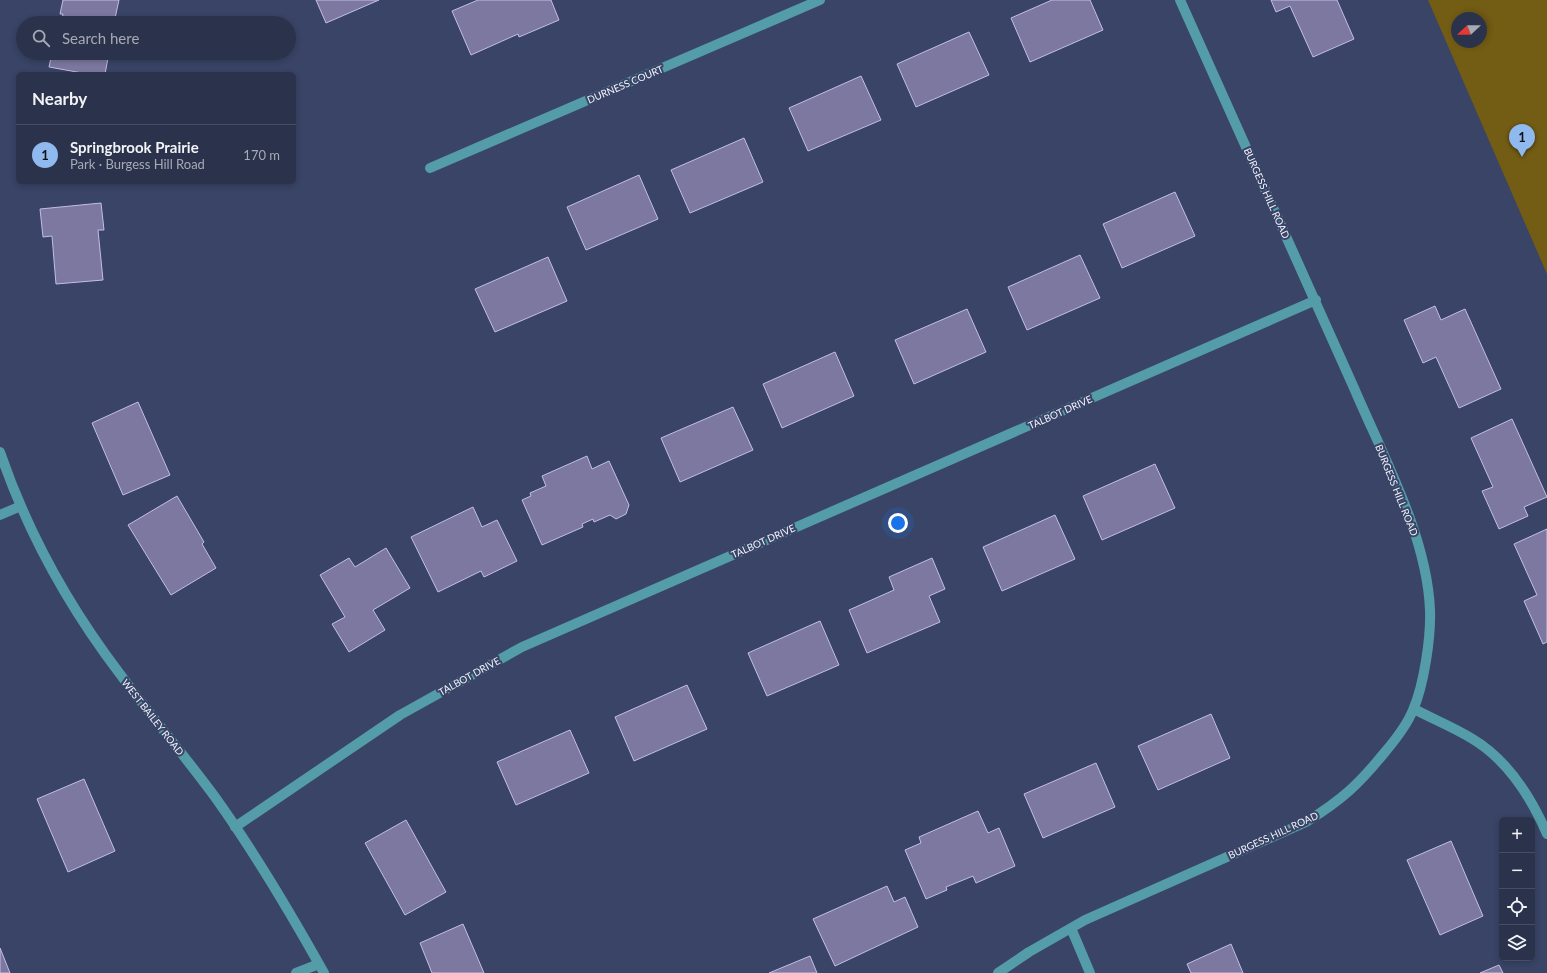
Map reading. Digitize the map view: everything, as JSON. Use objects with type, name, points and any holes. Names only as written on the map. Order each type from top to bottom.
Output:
[{"type":"street","name":"DURNESS COURT","points":[[430,168],[820,0]]},
{"type":"street","name":"BURGESS HILL ROAD","points":[[998,973],[1029,952],[1085,920],[1306,822],[1329,808],[1362,780],[1398,737],[1414,709],[1425,663],[1429,638],[1430,610],[1426,571],[1412,524],[1316,300],[1180,0]]},
{"type":"street","name":"TALBOT DRIVE","points":[[235,827],[400,715],[522,647],[1316,300]]},
{"type":"street","name":"WEST BAILEY ROAD","points":[[0,452],[21,506],[55,575],[119,674],[215,797],[277,890],[324,973]]},
{"type":"street","points":[[0,515],[21,506]]},
{"type":"street","points":[[1414,709],[1471,738],[1502,762],[1522,787],[1539,816],[1547,834]]},
{"type":"street","points":[[1071,928],[1090,973]]},
{"type":"street","points":[[296,973],[319,964]]},
{"type":"shaded area","points":[[1428,0],[1547,0],[1547,274]]},
{"type":"building","points":[[63,0],[119,0],[116,16],[63,16],[63,14],[60,14]]},
{"type":"building","points":[[316,0],[379,0],[326,23]]},
{"type":"building","points":[[478,0],[551,0],[559,20],[519,37],[518,34],[471,55],[452,11]]},
{"type":"building","points":[[1052,0],[1090,0],[1103,30],[1030,62],[1011,18]]},
{"type":"building","points":[[1271,0],[1337,0],[1354,39],[1313,57],[1290,6],[1276,12]]},
{"type":"building","points":[[969,32],[989,75],[916,107],[897,64]]},
{"type":"building","points":[[50,60],[108,60],[105,72],[77,72],[49,67]]},
{"type":"building","points":[[861,76],[881,120],[808,151],[789,108]]},
{"type":"building","points":[[744,138],[763,182],[690,213],[671,170]]},
{"type":"building","points":[[639,175],[658,219],[586,250],[567,207]]},
{"type":"building","points":[[1175,192],[1195,236],[1122,268],[1103,224]]},
{"type":"building","points":[[101,203],[104,230],[98,230],[103,280],[56,284],[52,236],[43,237],[40,209]]},
{"type":"building","points":[[1080,255],[1100,298],[1027,330],[1008,287]]},
{"type":"building","points":[[548,257],[567,301],[495,332],[475,289]]},
{"type":"building","points":[[1435,306],[1441,320],[1465,309],[1501,389],[1459,408],[1436,357],[1423,363],[1404,320]]},
{"type":"building","points":[[967,309],[986,352],[914,384],[895,340]]},
{"type":"building","points":[[835,352],[854,396],[782,428],[763,384]]},
{"type":"building","points":[[138,402],[170,475],[123,495],[92,423]]},
{"type":"building","points":[[733,407],[753,450],[680,482],[661,438]]},
{"type":"building","points":[[1512,419],[1547,497],[1524,507],[1528,516],[1499,529],[1482,491],[1493,487],[1471,438]]},
{"type":"building","points":[[587,456],[592,469],[609,461],[629,505],[626,514],[616,519],[610,515],[594,522],[593,519],[582,524],[583,527],[542,545],[522,500],[531,496],[530,493],[546,486],[542,476]]},
{"type":"building","points":[[1155,464],[1175,508],[1102,540],[1083,496]]},
{"type":"building","points":[[177,496],[204,542],[202,544],[216,568],[171,595],[128,525]]},
{"type":"building","points":[[473,507],[482,527],[497,520],[517,561],[484,577],[481,571],[438,592],[411,537]]},
{"type":"building","points":[[1055,515],[1075,559],[1002,591],[983,547]]},
{"type":"building","points":[[1547,529],[1547,642],[1543,644],[1524,601],[1537,595],[1514,544]]},
{"type":"building","points":[[386,548],[410,588],[373,610],[385,630],[349,652],[332,624],[345,617],[320,575],[349,558],[355,567]]},
{"type":"building","points":[[932,558],[945,589],[929,596],[940,622],[867,653],[849,610],[894,590],[889,577]]},
{"type":"building","points":[[820,621],[839,665],[767,696],[748,653]]},
{"type":"building","points":[[687,685],[707,729],[634,761],[615,717]]},
{"type":"building","points":[[1211,714],[1230,758],[1158,790],[1138,746]]},
{"type":"building","points":[[570,730],[589,773],[516,805],[497,762]]},
{"type":"building","points":[[1096,763],[1115,807],[1043,838],[1024,794]]},
{"type":"building","points":[[84,779],[115,851],[68,872],[37,799]]},
{"type":"building","points":[[978,811],[988,833],[999,828],[1015,866],[976,883],[973,876],[946,887],[947,890],[926,899],[905,850],[921,843],[919,837]]},
{"type":"building","points":[[406,820],[446,892],[405,915],[365,843]]},
{"type":"building","points":[[1451,841],[1483,916],[1440,935],[1407,860]]},
{"type":"building","points":[[887,886],[894,902],[905,897],[918,927],[835,966],[813,919]]},
{"type":"building","points":[[463,924],[484,973],[432,973],[420,943]]},
{"type":"building","points":[[1231,944],[1243,973],[1191,973],[1187,964]]},
{"type":"building","points":[[0,948],[10,973],[0,973]]},
{"type":"building","points":[[810,956],[817,973],[769,973]]},
{"type":"building","points":[[1499,965],[1503,973],[1480,973]]},
{"type":"place","name":"Springbrook Prairie","points":[[1522,157]]}]
